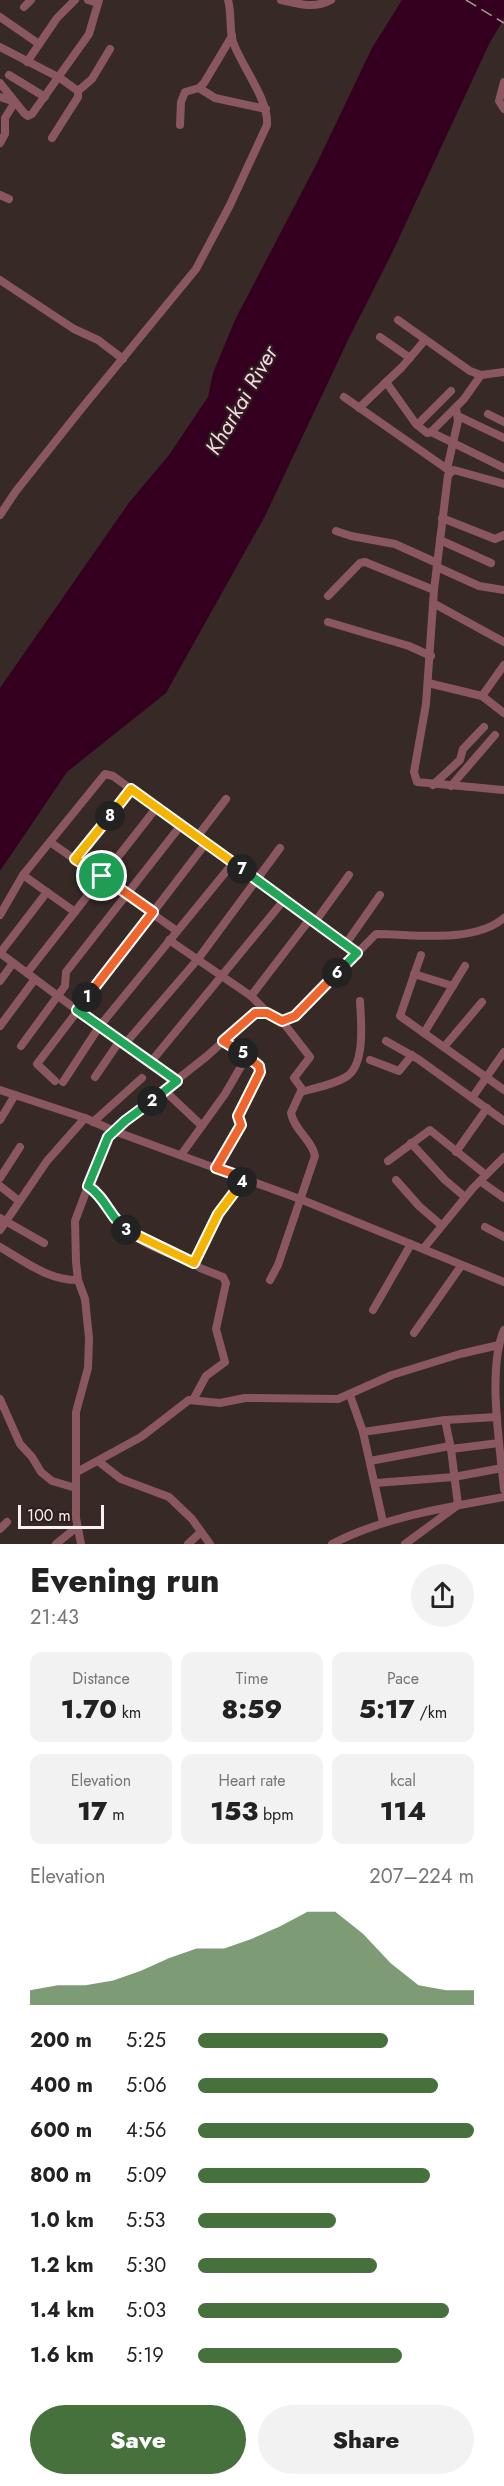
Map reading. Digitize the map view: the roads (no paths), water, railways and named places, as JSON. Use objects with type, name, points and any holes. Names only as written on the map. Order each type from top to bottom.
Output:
[{"type":"street","points":[[24,7],[31,0]]},
{"type":"street","points":[[27,62],[57,18],[75,0]]},
{"type":"street","points":[[0,82],[24,113],[30,116],[90,34],[98,2],[88,0]]},
{"type":"street","points":[[0,516],[16,491],[201,261],[267,124],[266,109],[232,36],[228,0]]},
{"type":"street","points":[[281,0],[310,6],[331,0]]},
{"type":"street","points":[[0,17],[39,44]]},
{"type":"street","points":[[180,125],[184,92],[199,88],[232,36]]},
{"type":"street","points":[[0,47],[60,78],[78,91]]},
{"type":"street","points":[[52,138],[78,97],[78,91],[92,79],[110,49]]},
{"type":"street","points":[[9,75],[45,97]]},
{"type":"street","points":[[504,82],[499,101],[504,109]]},
{"type":"street","points":[[199,88],[215,98],[266,109]]},
{"type":"street","points":[[0,97],[15,102]]},
{"type":"street","points":[[0,143],[5,136],[4,122],[15,102]]},
{"type":"street","points":[[0,195],[9,199]]},
{"type":"street","points":[[0,280],[68,325],[98,340],[123,359]]},
{"type":"street","points":[[398,320],[470,371],[482,375],[504,372]]},
{"type":"street","points":[[380,338],[410,358]]},
{"type":"street","points":[[359,408],[425,340]]},
{"type":"street","points":[[431,432],[457,412],[482,375]]},
{"type":"street","points":[[386,382],[417,425],[427,433],[431,432],[504,468]]},
{"type":"street","points":[[417,425],[451,391]]},
{"type":"street","points":[[344,397],[448,470],[460,471],[504,484]]},
{"type":"street","points":[[457,412],[504,438]]},
{"type":"street","points":[[457,412],[434,590],[428,683],[414,777],[417,782],[504,790]]},
{"type":"street","points":[[488,414],[504,422]]},
{"type":"street","points":[[442,518],[495,539],[504,535]]},
{"type":"street","points":[[336,531],[395,544],[479,586],[504,590]]},
{"type":"street","points":[[440,540],[491,563]]},
{"type":"street","points":[[328,597],[362,562],[382,567],[434,590]]},
{"type":"street","points":[[433,603],[504,642]]},
{"type":"street","points":[[328,622],[409,646],[431,656]]},
{"type":"street","points":[[482,696],[504,665]]},
{"type":"street","points":[[428,683],[482,696],[504,713]]},
{"type":"street","points":[[433,784],[460,760],[463,749],[484,727]]},
{"type":"street","points":[[451,786],[495,735]]},
{"type":"street","points":[[0,915],[23,875],[105,774],[113,776],[157,807],[357,953]]},
{"type":"street","points":[[75,859],[131,789]]},
{"type":"street","points":[[197,837],[226,799]]},
{"type":"street","points":[[27,973],[157,807]]},
{"type":"street","points":[[21,1046],[65,986],[66,972],[181,825]]},
{"type":"street","points":[[50,842],[128,894],[177,931]]},
{"type":"street","points":[[206,843],[37,1064],[59,1082],[99,1027],[233,863]]},
{"type":"street","points":[[95,1077],[198,959],[280,848]]},
{"type":"street","points":[[23,875],[75,912]]},
{"type":"street","points":[[251,996],[349,875]]},
{"type":"street","points":[[47,892],[0,953],[122,1044],[177,1081]]},
{"type":"street","points":[[345,945],[380,895]]},
{"type":"street","points":[[150,1063],[284,900]]},
{"type":"street","points":[[282,1021],[295,1016],[376,934],[450,935],[481,932],[496,925],[504,918]]},
{"type":"street","points":[[169,940],[195,960],[198,959],[251,996],[267,1013],[282,1021],[310,1057],[294,1078],[301,1092],[292,1109],[291,1117],[313,1149],[315,1156],[279,1265],[270,1280]]},
{"type":"street","points":[[421,955],[400,1016],[504,1089]]},
{"type":"street","points":[[0,981],[13,963]]},
{"type":"street","points":[[424,1033],[465,966]]},
{"type":"street","points":[[414,974],[453,986]]},
{"type":"street","points":[[0,1026],[35,979]]},
{"type":"street","points":[[301,1092],[344,1079],[353,1071],[362,1037],[360,1001]]},
{"type":"street","points":[[444,1047],[482,1002]]},
{"type":"street","points":[[81,1544],[77,1527],[76,1412],[88,1368],[89,1348],[85,1299],[78,1280],[75,1221],[102,1149],[125,1121],[165,1091],[255,1013],[267,1013]]},
{"type":"street","points":[[216,1168],[241,1125],[238,1116],[260,1072],[259,1066],[223,1041]]},
{"type":"street","points":[[387,1041],[412,1055],[504,1121]]},
{"type":"street","points":[[472,1098],[504,1052]]},
{"type":"street","points":[[370,1060],[399,1071],[412,1055]]},
{"type":"street","points":[[181,1155],[225,1094],[247,1056]]},
{"type":"street","points":[[0,1230],[3,1220],[47,1161],[89,1120],[142,1078]]},
{"type":"street","points":[[0,1089],[245,1178],[461,1266],[502,1279]]},
{"type":"street","points":[[165,1091],[202,1126]]},
{"type":"street","points":[[0,1120],[15,1095]]},
{"type":"street","points":[[456,1152],[487,1108]]},
{"type":"street","points":[[388,1161],[430,1130],[504,1198]]},
{"type":"street","points":[[411,1143],[445,1180],[465,1197]]},
{"type":"street","points":[[0,1178],[20,1147]]},
{"type":"street","points":[[423,1249],[465,1197],[504,1157]]},
{"type":"street","points":[[194,1263],[218,1214],[245,1178]]},
{"type":"street","points":[[396,1180],[419,1206],[441,1225]]},
{"type":"street","points":[[0,1186],[19,1201]]},
{"type":"street","points":[[88,1186],[101,1196],[114,1219],[127,1231],[200,1268],[223,1276],[226,1283],[216,1329],[225,1362],[206,1376],[193,1400]]},
{"type":"street","points":[[3,1220],[44,1243]]},
{"type":"street","points":[[485,1227],[504,1236]]},
{"type":"street","points":[[373,1310],[411,1244]]},
{"type":"street","points":[[0,1247],[33,1269],[60,1278],[78,1280]]},
{"type":"street","points":[[414,1332],[461,1266]]},
{"type":"street","points":[[504,1330],[501,1341],[497,1417],[504,1489]]},
{"type":"street","points":[[77,1472],[141,1437],[184,1403],[193,1400],[219,1403],[245,1398],[338,1399],[392,1375],[501,1341]]},
{"type":"street","points":[[350,1395],[363,1432],[383,1522]]},
{"type":"street","points":[[0,1399],[20,1444],[32,1457],[41,1472],[52,1481],[76,1488]]},
{"type":"street","points":[[363,1432],[445,1420],[497,1417]]},
{"type":"street","points":[[445,1420],[458,1505]]},
{"type":"street","points":[[370,1461],[499,1443]]},
{"type":"street","points":[[98,1461],[121,1479],[170,1497],[210,1544]]},
{"type":"street","points":[[376,1483],[454,1477],[502,1468]]},
{"type":"street","points":[[334,1543],[383,1522],[504,1497]]},
{"type":"street","points":[[405,1544],[458,1505]]},
{"type":"street","points":[[0,1529],[7,1522]]},
{"type":"street","points":[[56,1544],[77,1527]]},
{"type":"street","points":[[188,1544],[201,1532]]},
{"type":"street","points":[[412,1537],[422,1544]]},
{"type":"water","name":"Kharkai River","points":[[402,0],[504,0],[504,19],[490,42],[392,253],[265,516],[166,693],[67,772],[0,871],[0,688],[128,504],[169,455],[208,397],[213,373],[235,320],[317,163],[372,48]]},
{"type":"railway","points":[[466,0],[504,23]]}]
